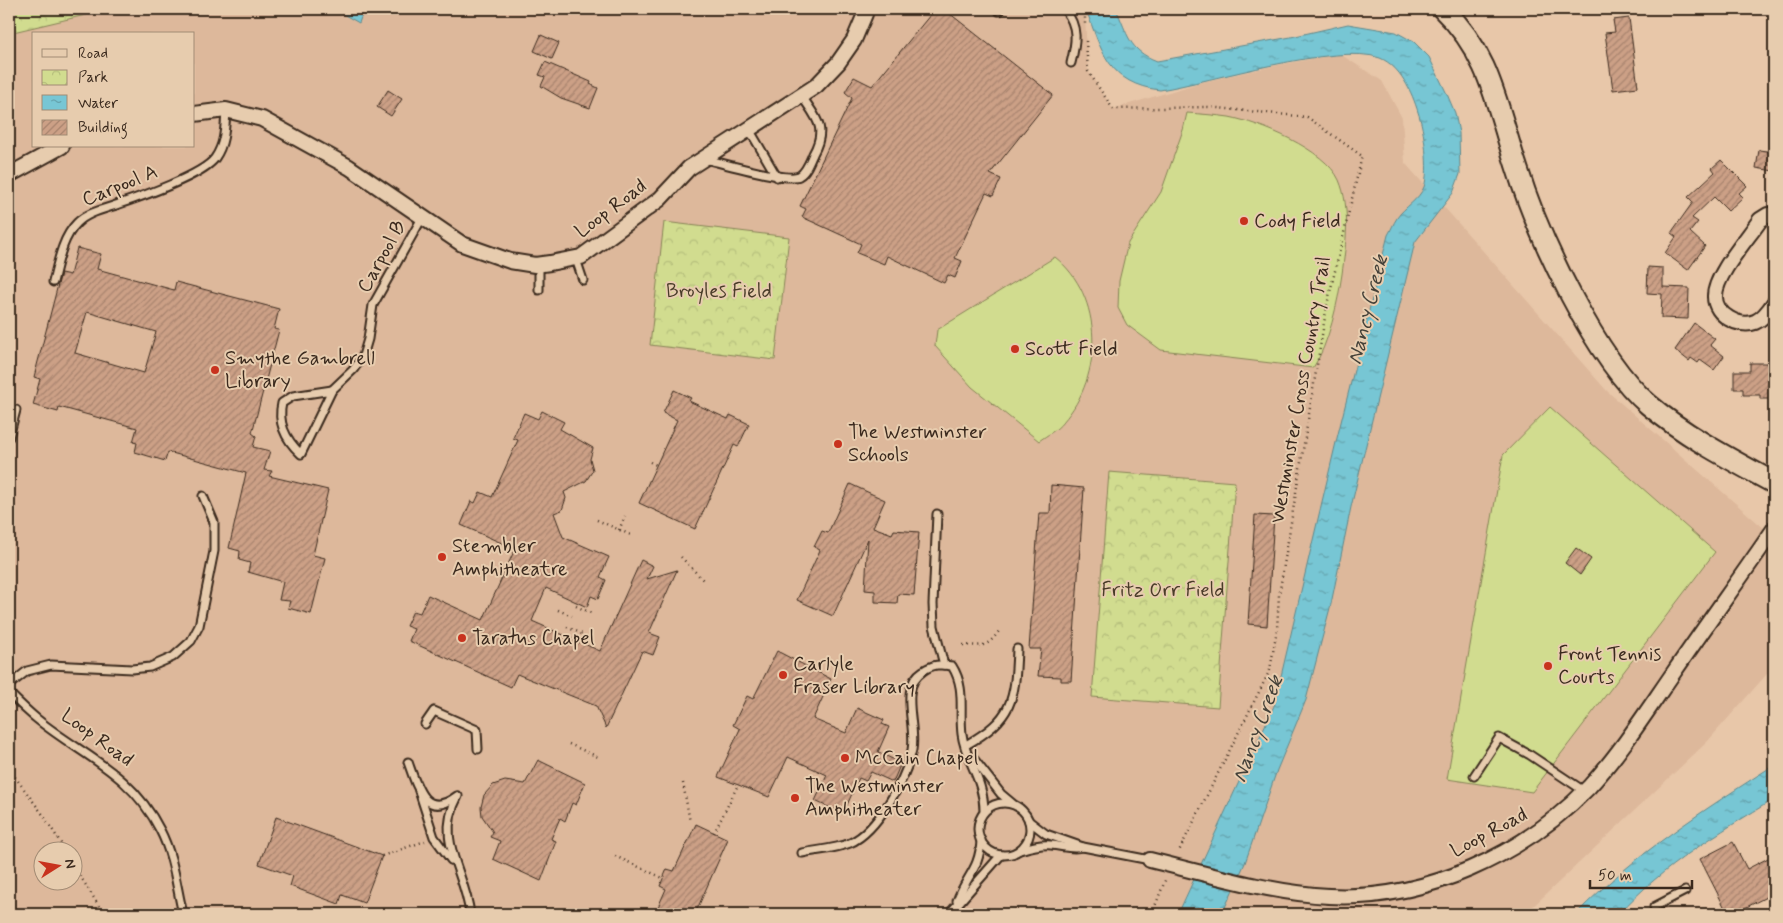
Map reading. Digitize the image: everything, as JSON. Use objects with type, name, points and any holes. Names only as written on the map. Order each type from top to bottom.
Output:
[{"type":"street","name":"Loop Road","points":[[195,114],[226,110],[262,119],[349,167],[462,244],[510,262],[539,265],[581,258],[660,199],[690,168],[816,86],[838,63],[854,40],[865,14],[865,9]]},
{"type":"street","points":[[1443,9],[1466,33],[1478,51],[1494,86],[1517,169],[1536,221],[1563,279],[1616,367],[1647,403],[1680,430],[1774,483]]},
{"type":"street","points":[[9,175],[58,148]]},
{"type":"street","points":[[1774,215],[1768,215],[1760,220],[1717,282],[1714,297],[1720,311],[1731,320],[1745,324],[1757,322],[1774,303]]},
{"type":"street","name":"Loop Road","points":[[1150,860],[1261,885],[1328,896],[1362,896],[1424,884],[1476,866],[1506,852],[1536,833],[1584,792],[1620,749],[1774,529]]},
{"type":"lane","points":[[1064,10],[1072,19],[1077,36],[1070,63]]},
{"type":"lane","points":[[703,159],[741,166],[777,177],[790,178],[803,172],[820,141],[820,125],[801,95]]},
{"type":"lane","name":"Carpool A","points":[[53,282],[66,238],[77,223],[90,213],[143,196],[194,173],[214,159],[224,139],[226,110]]},
{"type":"lane","points":[[749,129],[777,177]]},
{"type":"lane","name":"Carpool B","points":[[332,390],[293,396],[282,403],[280,414],[285,436],[300,454],[332,390],[354,370],[363,356],[374,305],[422,218]]},
{"type":"lane","points":[[576,258],[583,280]]},
{"type":"lane","points":[[539,265],[539,290]]},
{"type":"lane","points":[[9,437],[16,410]]},
{"type":"lane","points":[[9,686],[27,671],[51,664],[132,669],[150,667],[173,657],[191,641],[199,626],[214,551],[214,522],[203,496]]},
{"type":"lane","points":[[937,514],[932,604],[934,626],[944,665]]},
{"type":"lane","points":[[966,745],[989,732],[1004,718],[1011,701],[1016,679],[1017,649]]},
{"type":"lane","points":[[802,853],[851,843],[876,823],[900,786],[912,749],[910,695],[913,680],[930,667],[952,666],[960,678],[962,735],[982,787],[984,811],[978,825],[980,840],[977,866],[962,887],[956,903]]},
{"type":"lane","name":"Loop Road","points":[[9,693],[36,719],[115,772],[146,804],[161,831],[175,865],[181,912]]},
{"type":"lane","points":[[425,724],[434,711],[477,730],[478,749]]},
{"type":"lane","points":[[1474,776],[1499,738],[1530,755],[1584,792]]},
{"type":"lane","points":[[949,914],[956,903],[1000,855],[1019,850],[1028,837],[1029,821],[1026,815],[1001,794],[969,754]]},
{"type":"lane","points":[[408,762],[434,837],[453,863]]},
{"type":"lane","points":[[419,791],[428,801],[436,805],[444,805],[458,796],[450,810],[448,844],[453,863],[463,885],[470,914]]},
{"type":"lane","points":[[984,811],[999,803],[1016,805]]},
{"type":"lane","name":"Loop Road","points":[[1029,821],[1046,834],[1083,847],[1150,860]]},
{"type":"lane","points":[[980,840],[985,847],[1000,855]]},
{"type":"lane","name":"Loop Road","points":[[1019,850],[1034,845],[1051,845],[1073,850],[1083,847]]},
{"type":"lane","points":[[1654,907],[1685,890]]},
{"type":"path","name":"Westminster Cross Country Trail","points":[[1080,9],[1085,17],[1088,72],[1113,109],[1208,107],[1307,117],[1362,156],[1327,305],[1279,595],[1276,643],[1270,670],[1172,865],[1152,914]]},
{"type":"path","points":[[650,462],[656,465]]},
{"type":"path","points":[[619,530],[625,516]]},
{"type":"path","points":[[598,520],[632,535]]},
{"type":"path","points":[[681,557],[706,582]]},
{"type":"path","points":[[576,606],[590,612]]},
{"type":"path","points":[[558,610],[572,616]]},
{"type":"path","points":[[567,627],[582,634]]},
{"type":"path","points":[[963,645],[984,646],[990,644],[999,631]]},
{"type":"path","points":[[569,744],[598,757]]},
{"type":"path","points":[[9,768],[59,840]]},
{"type":"path","points":[[683,783],[690,822]]},
{"type":"path","points":[[714,833],[738,785]]},
{"type":"path","points":[[382,856],[425,841]]},
{"type":"path","points":[[615,856],[663,878]]},
{"type":"path","points":[[82,879],[104,914]]},
{"type":"shaded area","name":"The Westminster Schools","points":[[9,9],[1080,9],[1085,17],[1088,71],[1113,109],[1202,82],[1278,65],[1340,54],[1382,81],[1402,118],[1405,163],[1607,391],[1774,537],[1774,666],[1707,742],[1525,914],[9,914]]},
{"type":"green space","points":[[9,9],[111,9],[9,33]]},
{"type":"green space","name":"Cody Field","points":[[1187,113],[1229,117],[1274,131],[1306,148],[1320,158],[1332,169],[1339,180],[1343,191],[1346,214],[1346,238],[1342,274],[1328,335],[1313,368],[1161,350],[1127,325],[1118,308],[1119,281],[1128,243],[1161,192],[1183,130]]},
{"type":"green space","name":"Broyles Field","points":[[664,222],[789,237],[775,360],[650,345]]},
{"type":"green space","name":"Scott Field","points":[[1055,257],[1071,273],[1083,293],[1090,314],[1093,337],[1091,360],[1086,382],[1076,403],[1061,425],[1039,441],[972,387],[935,346],[937,330]]},
{"type":"green space","name":"Front Tennis Courts","points":[[1550,407],[1715,552],[1532,792],[1447,779],[1503,455]]},
{"type":"green space","name":"Fritz Orr Field","points":[[1109,472],[1235,482],[1218,707],[1092,697]]},
{"type":"water","points":[[343,9],[364,9],[359,23],[343,14]]},
{"type":"water","points":[[1086,9],[1116,9],[1134,46],[1147,57],[1157,61],[1291,37],[1348,24],[1396,32],[1414,42],[1429,57],[1455,113],[1459,133],[1460,174],[1453,193],[1415,242],[1351,507],[1331,604],[1306,700],[1277,770],[1245,863],[1222,914],[1178,914],[1274,706],[1337,438],[1388,235],[1400,214],[1422,192],[1426,180],[1424,139],[1418,112],[1409,88],[1394,67],[1380,58],[1360,54],[1305,59],[1160,90],[1143,87],[1129,81],[1118,73],[1103,52]]},
{"type":"water","points":[[1774,765],[1774,799],[1712,837],[1673,865],[1636,896],[1619,914],[1576,914],[1646,852],[1696,816]]},
{"type":"building","points":[[935,9],[944,9],[1053,95],[990,174],[1001,179],[993,196],[986,193],[955,258],[962,261],[955,278],[948,275],[944,283],[887,256],[884,264],[857,253],[861,244],[802,217],[806,209],[800,206],[852,98],[845,92],[854,77],[872,86]]},
{"type":"building","points":[[1629,18],[1638,87],[1613,90],[1605,33],[1615,32],[1613,20]]},
{"type":"building","points":[[541,35],[559,43],[552,59],[534,51]]},
{"type":"building","points":[[545,62],[591,82],[590,84],[598,88],[590,108],[561,98],[541,86],[545,77],[539,75]]},
{"type":"building","points":[[388,90],[402,99],[391,116],[377,107]]},
{"type":"building","points":[[1759,150],[1774,152],[1774,171],[1756,168]]},
{"type":"building","points":[[1721,160],[1747,186],[1739,193],[1743,197],[1728,211],[1714,197],[1692,218],[1698,222],[1690,232],[1705,246],[1688,270],[1665,253],[1676,237],[1671,233],[1693,202],[1688,197],[1715,172],[1712,168]]},
{"type":"building","points":[[77,248],[101,254],[97,269],[174,290],[176,282],[279,309],[274,329],[279,330],[252,433],[256,436],[253,447],[270,451],[264,470],[272,471],[269,476],[328,490],[313,555],[325,558],[311,614],[288,608],[290,601],[279,600],[283,582],[248,572],[250,563],[239,560],[240,551],[229,548],[246,473],[168,452],[165,461],[135,452],[137,443],[133,442],[137,428],[59,407],[58,412],[33,405],[40,379],[34,377],[61,273],[70,275]],"holes":[[[87,312],[156,332],[144,373],[75,353]]]},
{"type":"building","points":[[1648,267],[1663,268],[1663,287],[1689,288],[1688,319],[1661,318],[1662,294],[1647,293]]},
{"type":"building","points":[[1694,323],[1715,339],[1710,345],[1724,356],[1714,370],[1700,360],[1698,363],[1691,358],[1689,361],[1675,350]]},
{"type":"building","points":[[1750,363],[1774,363],[1774,399],[1760,399],[1760,395],[1743,395],[1743,389],[1734,389],[1734,371],[1750,371]]},
{"type":"building","points":[[674,390],[691,398],[689,401],[728,419],[730,415],[749,424],[738,447],[734,445],[695,529],[639,503],[677,420],[663,413]]},
{"type":"building","points":[[542,411],[564,422],[560,429],[593,448],[590,459],[593,470],[586,481],[564,492],[566,498],[562,510],[554,513],[563,537],[609,557],[600,577],[606,580],[598,599],[591,596],[587,607],[546,588],[532,621],[600,651],[641,560],[653,566],[647,579],[677,570],[649,633],[660,637],[653,655],[642,651],[606,728],[596,706],[517,674],[511,687],[409,641],[414,629],[406,626],[413,611],[420,613],[428,595],[483,620],[515,549],[461,525],[471,501],[475,503],[480,492],[492,497],[518,440],[513,438],[524,413],[538,419]]},
{"type":"building","points":[[850,484],[885,500],[873,527],[892,534],[894,530],[919,532],[914,595],[898,594],[897,603],[875,602],[875,591],[865,590],[868,539],[833,616],[797,600],[820,550],[814,547],[822,531],[828,533]]},
{"type":"building","points":[[1051,485],[1084,488],[1071,681],[1061,681],[1061,677],[1038,676],[1041,649],[1029,649],[1039,513],[1050,513]]},
{"type":"building","points":[[1255,515],[1274,516],[1267,626],[1248,624]]},
{"type":"building","points":[[1576,548],[1591,559],[1580,575],[1565,563]]},
{"type":"building","points":[[777,651],[831,679],[813,719],[846,733],[857,708],[884,720],[882,724],[889,727],[878,752],[901,763],[893,782],[871,772],[866,781],[859,778],[843,814],[815,801],[827,775],[788,757],[769,797],[718,777],[740,729],[733,725],[747,696],[753,699]]},
{"type":"building","points":[[538,760],[585,783],[576,805],[572,803],[565,821],[560,818],[551,839],[556,841],[541,881],[493,859],[500,841],[490,837],[493,832],[482,816],[481,807],[484,795],[493,785],[505,781],[525,784]]},
{"type":"building","points":[[276,817],[382,856],[364,903],[342,895],[339,904],[290,886],[293,876],[259,864]]},
{"type":"building","points":[[696,824],[728,839],[695,914],[655,914],[666,889],[660,886],[667,869],[674,871]]},
{"type":"building","points":[[1733,842],[1747,869],[1774,855],[1774,893],[1733,914],[1728,914],[1700,859]]},
{"type":"place","name":"Cody Field","points":[[1244,221]]},
{"type":"place","name":"Scott Field","points":[[1015,349]]},
{"type":"place","name":"Smythe Gambrell Library","points":[[215,370]]},
{"type":"place","name":"The Westminster Schools","points":[[838,444]]},
{"type":"place","name":"Stembler Amphitheatre","points":[[442,557]]},
{"type":"place","name":"Taratus Chapel","points":[[462,638]]},
{"type":"place","name":"Front Tennis Courts","points":[[1548,666]]},
{"type":"place","name":"Carlyle Fraser Library","points":[[783,675]]},
{"type":"place","name":"McCain Chapel","points":[[845,758]]},
{"type":"place","name":"The Westminster Amphitheater","points":[[795,798]]},
{"type":"water label","name":"Nancy Creek","points":[[1368,310]]},
{"type":"water label","name":"Nancy Creek","points":[[1258,729]]}]
